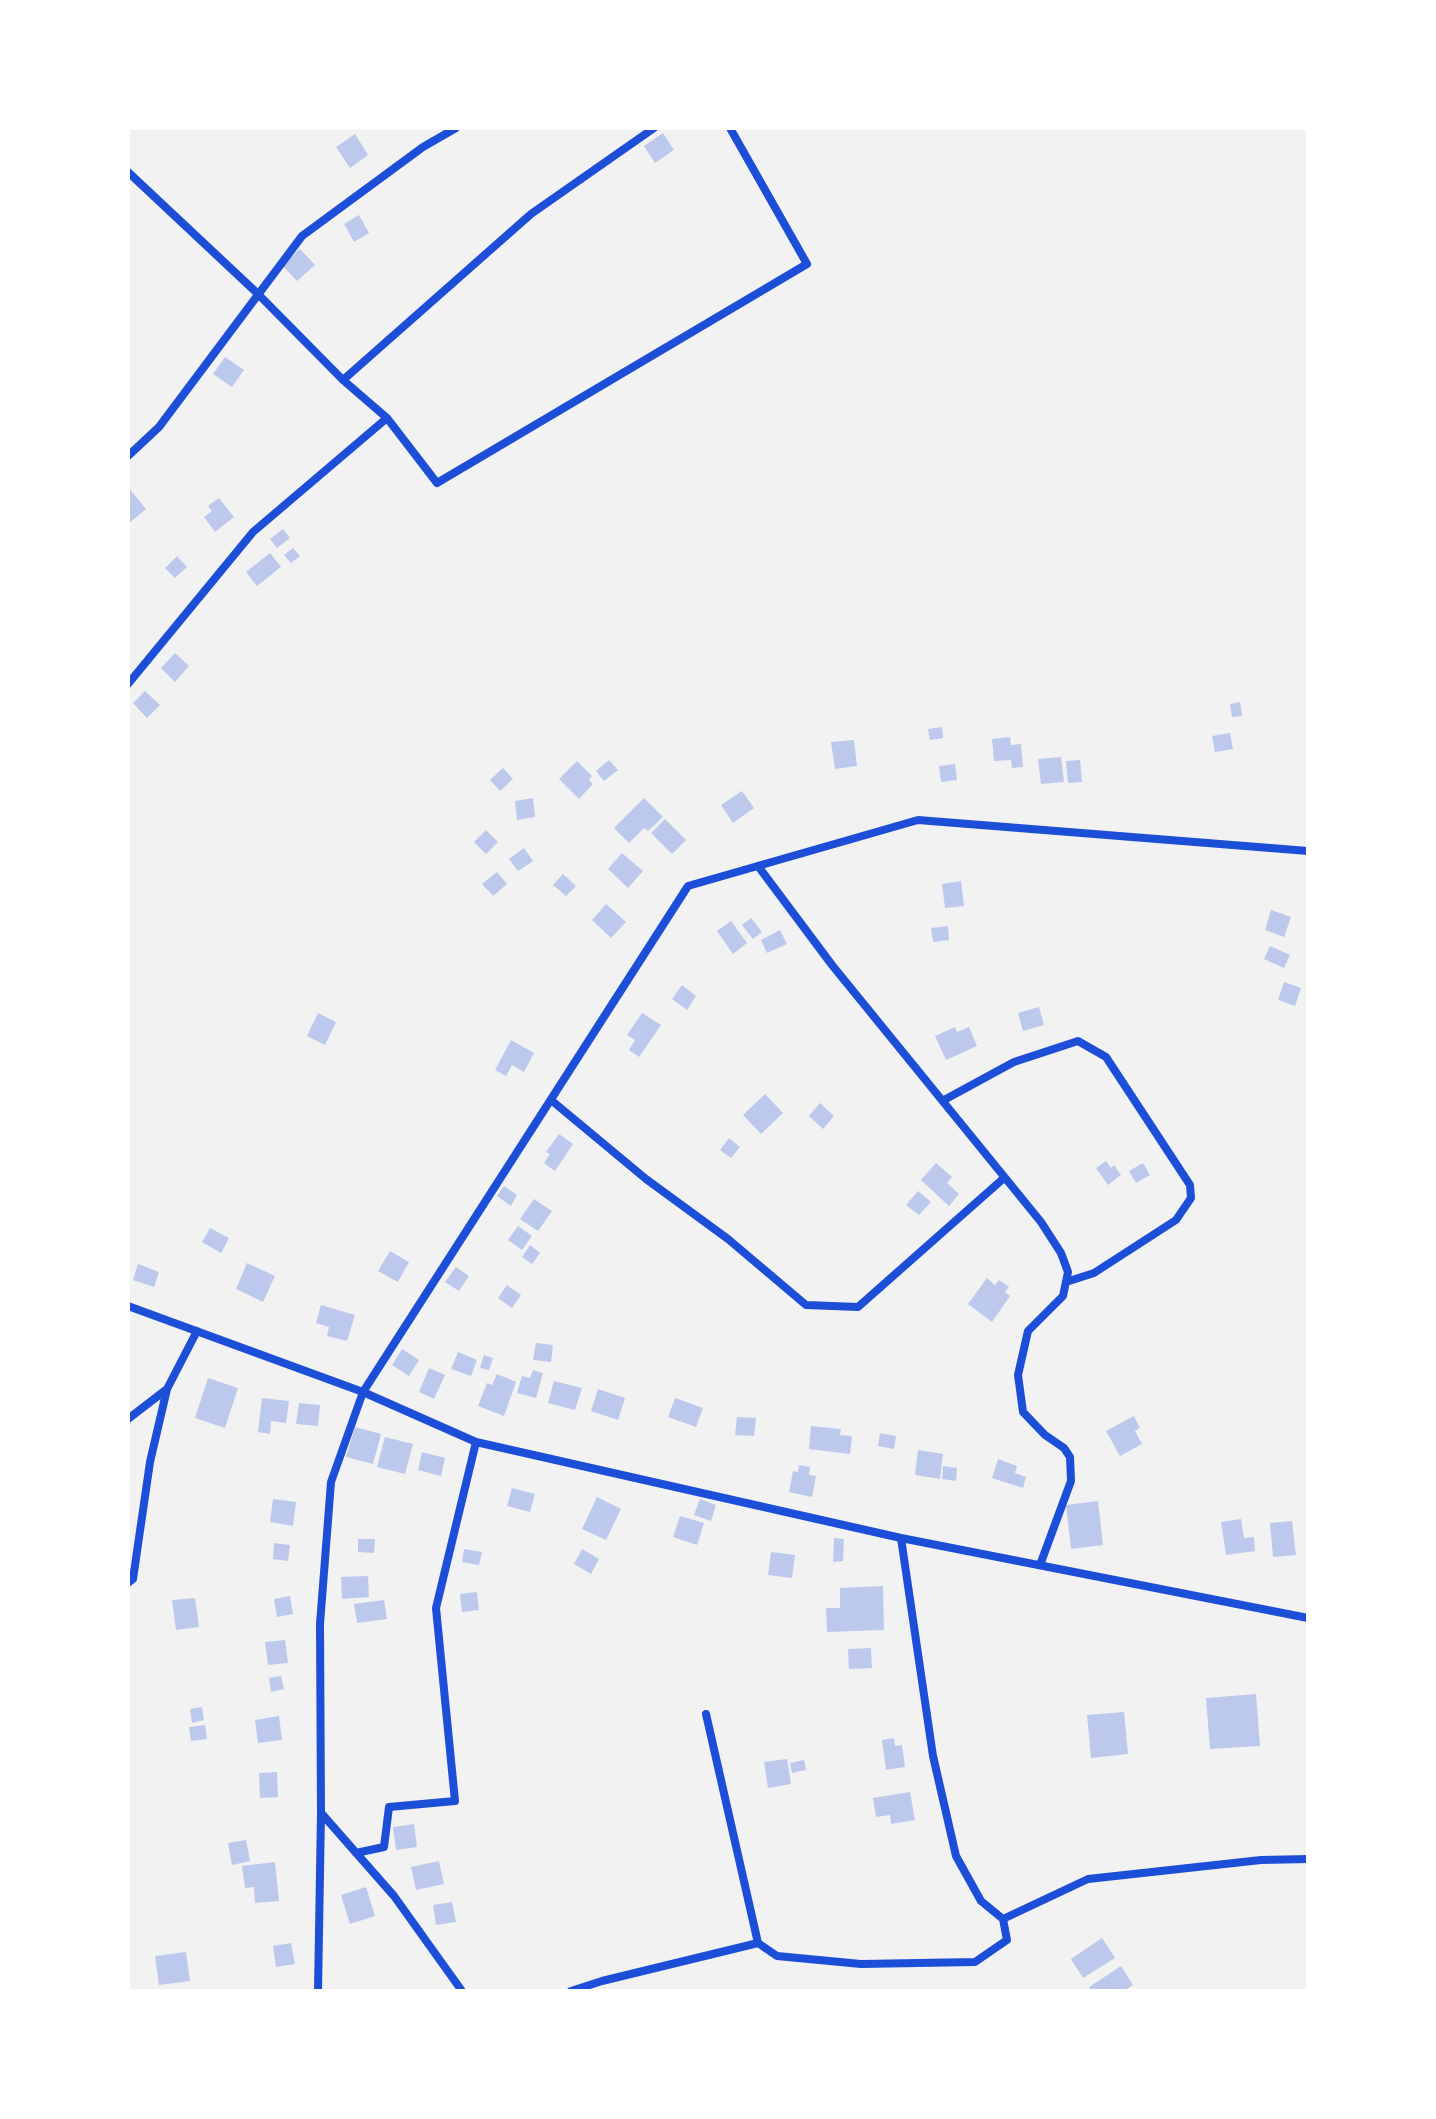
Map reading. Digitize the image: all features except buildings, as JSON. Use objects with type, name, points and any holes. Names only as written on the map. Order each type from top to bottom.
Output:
[{"type":"street","points":[[128,456],[159,427],[302,236],[423,147],[456,128]]},
{"type":"street","points":[[343,380],[531,214],[654,128]]},
{"type":"street","points":[[128,172],[257,293],[343,380],[387,418],[437,483],[807,264],[730,128]]},
{"type":"street","points":[[128,684],[253,532],[387,418]]},
{"type":"street","points":[[318,1991],[320,1624],[331,1482],[363,1392],[688,886],[918,820],[1308,851]]},
{"type":"street","points":[[758,866],[832,965],[1041,1222],[1061,1253],[1068,1272],[1063,1296],[1028,1331],[1018,1375],[1023,1412],[1045,1435],[1064,1448],[1072,1467],[1071,1481],[1040,1565]]},
{"type":"street","points":[[944,1100],[1014,1062],[1078,1041],[1106,1057],[1190,1185],[1191,1198],[1176,1220],[1094,1273],[1066,1282]]},
{"type":"street","points":[[551,1100],[646,1179],[728,1239],[806,1305],[858,1307],[1004,1178]]},
{"type":"street","points":[[128,1306],[363,1392],[476,1442],[901,1538],[1308,1618]]},
{"type":"street","points":[[128,1583],[133,1579],[150,1462],[167,1389],[197,1331]]},
{"type":"street","points":[[128,1419],[167,1389]]},
{"type":"street","points":[[356,1853],[384,1847],[389,1807],[455,1801],[436,1608],[476,1442]]},
{"type":"street","points":[[706,1714],[758,1943],[777,1956],[847,1962],[975,1962],[1007,1940],[1003,1919],[981,1901],[956,1856],[933,1756],[901,1538]]},
{"type":"street","points":[[321,1813],[394,1896],[462,1991]]},
{"type":"street","points":[[1003,1919],[1088,1879],[1261,1860],[1308,1859]]},
{"type":"street","points":[[571,1991],[758,1943]]}]
